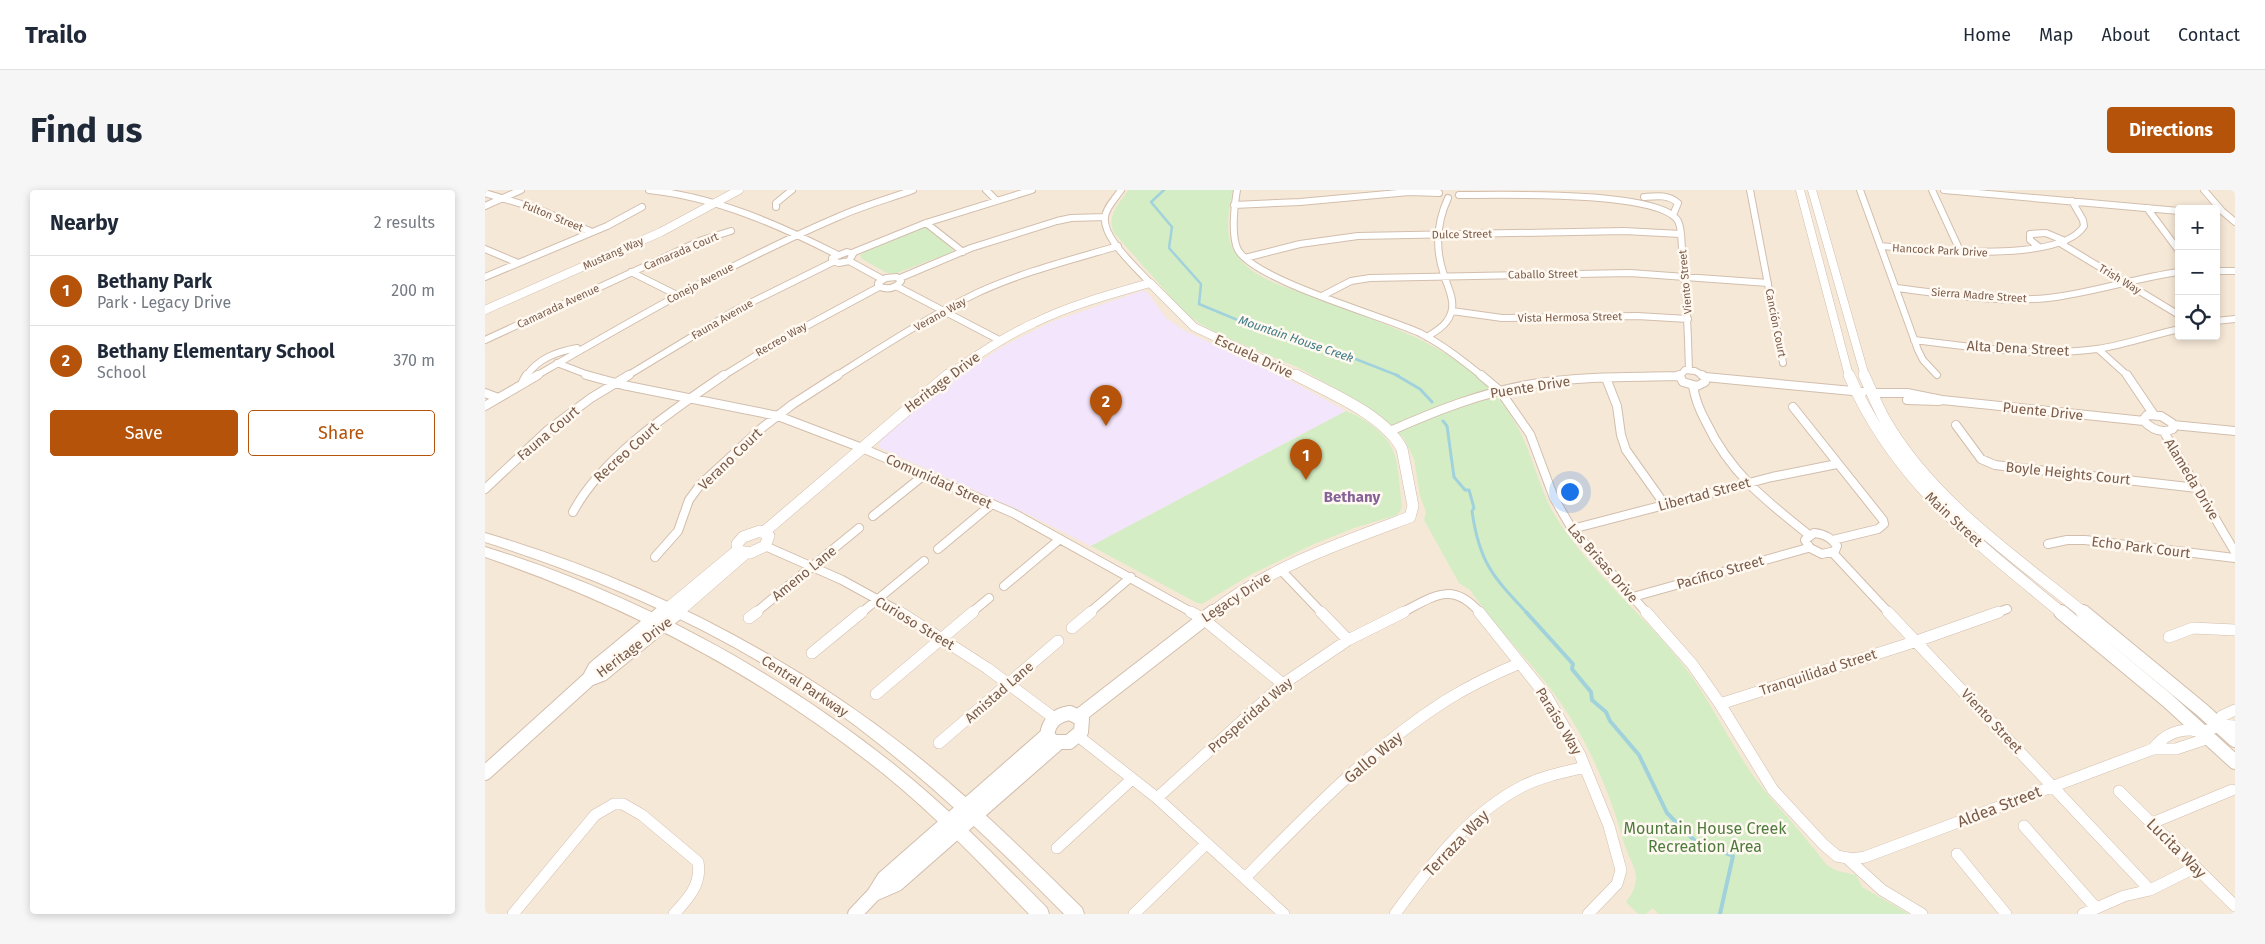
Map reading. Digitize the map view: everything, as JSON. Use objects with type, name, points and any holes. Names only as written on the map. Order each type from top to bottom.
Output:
[{"type":"main road","name":"Central Parkway","points":[[485,537],[576,567],[674,610],[725,636],[816,690],[907,757],[969,812],[1075,914]]},
{"type":"main road","name":"Central Parkway","points":[[485,552],[593,590],[709,648],[801,703],[891,771],[953,827],[1041,914]]},
{"type":"street","points":[[485,206],[521,190]]},
{"type":"street","name":"Mustang Way","points":[[485,310],[629,247],[706,205],[727,190]]},
{"type":"street","name":"Mustang Way","points":[[485,303],[739,190]]},
{"type":"street","points":[[776,207],[776,202],[792,190]]},
{"type":"street","name":"Conejo Avenue","points":[[485,406],[523,382],[677,295],[797,234],[846,213],[913,190]]},
{"type":"street","points":[[986,190],[996,200]]},
{"type":"street","points":[[651,191],[661,196],[706,205],[763,221],[797,234],[836,254],[852,253],[926,223],[1032,190]]},
{"type":"street","points":[[900,278],[901,281],[896,286],[889,289],[879,287],[877,284],[882,279],[890,277],[900,278],[963,252],[1057,221],[1071,218],[1105,218],[1121,190]]},
{"type":"street","points":[[1237,190],[1235,240],[1238,250],[1245,258]]},
{"type":"street","points":[[1310,201],[1312,190]]},
{"type":"street","name":"Canción Court","points":[[1750,190],[1783,363]]},
{"type":"street","name":"Main Street","points":[[1800,190],[1846,369],[1870,420],[1900,465],[1968,533],[2203,732],[2235,762]]},
{"type":"street","name":"Main Street","points":[[1812,190],[1862,370],[1885,420],[1915,463],[1942,492],[1989,535],[2235,740]]},
{"type":"street","points":[[1860,190],[1914,340],[1923,360],[1937,375]]},
{"type":"street","points":[[1932,190],[1961,252]]},
{"type":"street","points":[[1944,190],[2175,211]]},
{"type":"street","points":[[2204,190],[2222,211],[2234,220]]},
{"type":"street","points":[[2212,190],[2230,211],[2234,220]]},
{"type":"street","points":[[1235,205],[1310,201],[1382,192],[1441,191],[1441,196],[1448,198]]},
{"type":"street","points":[[1427,337],[1446,323],[1452,311],[1453,301],[1444,276],[1440,257],[1439,234],[1440,218],[1448,198],[1457,192],[1500,195],[1539,191],[1610,193],[1659,204],[1673,214],[1678,203],[1671,197],[1638,198]]},
{"type":"street","name":"Fulton Street","points":[[485,193],[539,209],[592,232]]},
{"type":"street","name":"Hancock Park Drive","points":[[1881,246],[1961,252],[2000,252],[2063,242],[2077,236],[2084,226],[2083,220],[2072,201]]},
{"type":"street","points":[[485,277],[623,219],[642,207]]},
{"type":"street","points":[[2147,208],[2178,250]]},
{"type":"street","name":"Viento Street","points":[[1673,214],[1681,234],[1686,276],[1689,370]]},
{"type":"street","name":"Escuela Drive","points":[[1105,218],[1108,233],[1118,246],[1150,283],[1194,327],[1256,355],[1343,399],[1363,411],[1388,432],[1402,449],[1413,512]]},
{"type":"street","points":[[926,223],[963,252]]},
{"type":"street","name":"Camarada Court","points":[[631,272],[701,240],[731,231]]},
{"type":"street","name":"Dulce Street","points":[[1245,258],[1300,244],[1358,236],[1623,231],[1681,234]]},
{"type":"street","name":"Trish Way","points":[[2039,247],[2030,240],[2030,234],[2046,233],[2063,242],[2175,313]]},
{"type":"street","name":"Verano Way","points":[[778,416],[890,342],[978,293],[1049,266],[1118,246]]},
{"type":"street","points":[[485,249],[518,263]]},
{"type":"street","points":[[849,261],[854,256],[852,253]]},
{"type":"street","points":[[836,254],[832,258],[833,262],[849,261],[882,279]]},
{"type":"street","name":"Las Brisas Drive","points":[[1245,258],[1273,277],[1427,337],[1450,350],[1500,390],[1530,434],[1557,505],[1572,529],[1691,664],[1720,704],[1773,790],[1823,844],[1847,859],[1881,890],[1922,914]]},
{"type":"street","name":"Fauna Avenue","points":[[615,383],[736,310],[833,262]]},
{"type":"street","points":[[2220,271],[2235,272]]},
{"type":"street","points":[[631,272],[677,295]]},
{"type":"street","name":"Camarada Avenue","points":[[485,340],[631,272]]},
{"type":"street","name":"Caballo Street","points":[[1323,296],[1345,283],[1359,280],[1444,276],[1629,273],[1768,283]]},
{"type":"street","name":"Sierra Madre Street","points":[[1896,288],[2035,299],[2055,297],[2175,273]]},
{"type":"street","name":"Heritage Drive","points":[[742,552],[737,544],[743,537],[754,532],[764,532],[944,378],[1001,341],[1065,310],[1150,283]]},
{"type":"street","points":[[896,286],[1001,341]]},
{"type":"street","name":"Recreo Way","points":[[688,399],[731,369],[783,338],[879,287]]},
{"type":"street","name":"Vista Hermosa Street","points":[[1452,311],[1502,318],[1637,316],[1688,319]]},
{"type":"street","points":[[2220,321],[2235,319]]},
{"type":"street","name":"Alta Dena Street","points":[[1914,340],[2043,352],[2098,349],[2175,330]]},
{"type":"street","points":[[523,382],[531,368],[542,360],[562,351],[585,347]]},
{"type":"street","points":[[2098,349],[2130,378],[2155,415]]},
{"type":"street","name":"Comunidad Street","points":[[557,363],[615,383],[778,416],[862,448],[1013,513],[1202,618],[1283,684]]},
{"type":"street","points":[[1689,370],[1681,372],[1679,376],[1683,382],[1693,386],[1703,384],[1705,377]]},
{"type":"street","name":"Puente Drive","points":[[1689,370],[1700,373],[1705,377],[1855,391],[1871,393],[1882,397],[1930,402],[1942,400],[2144,422]]},
{"type":"street","name":"Puente Drive","points":[[1388,432],[1471,399],[1500,390],[1541,382],[1679,376]]},
{"type":"street","points":[[1606,378],[1617,406],[1621,435],[1626,450],[1635,466],[1665,505]]},
{"type":"street","name":"Fauna Court","points":[[485,489],[570,412],[615,383]]},
{"type":"street","points":[[1693,386],[1694,396],[1711,436],[1729,465],[1745,484],[1809,535],[1824,535],[1833,540],[1837,549],[1833,553]]},
{"type":"street","points":[[485,393],[498,398]]},
{"type":"street","name":"Recreo Court","points":[[573,512],[580,497],[603,470],[688,399]]},
{"type":"street","points":[[1793,408],[1879,514],[1884,524],[1878,529],[1833,540]]},
{"type":"street","points":[[2173,425],[2171,430],[2164,432],[2150,427],[2144,422],[2145,415],[2165,418],[2173,425],[2235,431]]},
{"type":"street","name":"Verano Court","points":[[655,557],[678,531],[689,500],[700,486],[740,448],[778,416]]},
{"type":"street","name":"Boyle Heights Court","points":[[1956,425],[1981,459],[1995,465],[2197,488]]},
{"type":"street","name":"Alameda Drive","points":[[2164,432],[2235,552]]},
{"type":"street","name":"Libertad Street","points":[[1572,529],[1745,484],[1837,464]]},
{"type":"street","points":[[873,516],[924,475]]},
{"type":"street","points":[[938,549],[992,504]]},
{"type":"street","name":"Legacy Drive","points":[[1079,716],[1229,598],[1306,556],[1405,520],[1413,512]]},
{"type":"street","name":"Ameno Lane","points":[[749,618],[859,528]]},
{"type":"street","points":[[764,532],[769,539],[765,546]]},
{"type":"street","points":[[1808,548],[1805,540],[1809,535]]},
{"type":"street","points":[[1004,586],[1060,539]]},
{"type":"street","name":"Echo Park Court","points":[[2048,544],[2067,540],[2085,540],[2235,558]]},
{"type":"street","name":"Heritage Drive","points":[[485,773],[589,679],[602,674],[658,623],[742,552],[758,551],[765,546]]},
{"type":"street","name":"Curioso Street","points":[[765,546],[813,566],[877,599],[942,638],[1009,683],[1054,718]]},
{"type":"street","name":"Pacífico Street","points":[[1633,597],[1808,548],[1821,554],[1833,553]]},
{"type":"street","name":"Viento Street","points":[[1833,553],[2150,890]]},
{"type":"street","points":[[812,653],[924,561]]},
{"type":"street","points":[[1280,569],[1348,640]]},
{"type":"street","points":[[1072,628],[1131,577]]},
{"type":"street","name":"Prosperidad Way","points":[[1157,798],[1283,684],[1348,640],[1437,595],[1459,594]]},
{"type":"street","name":"Paraíso Way","points":[[1459,594],[1467,599],[1547,697],[1564,724],[1585,767],[1609,826],[1621,870],[1617,884],[1588,914]]},
{"type":"street","points":[[876,694],[989,598]]},
{"type":"street","name":"Tranquilidad Street","points":[[1720,704],[1917,641],[2007,608]]},
{"type":"street","points":[[2169,637],[2193,628],[2235,630]]},
{"type":"street","name":"Amistad Lane","points":[[939,743],[1058,641]]},
{"type":"street","name":"Gallo Way","points":[[1245,878],[1356,769],[1404,730],[1447,700],[1520,663]]},
{"type":"street","name":"Aldea Street","points":[[2153,749],[2157,742],[2174,733],[2189,728],[2203,732],[2218,724],[2222,716],[2235,710]]},
{"type":"street","points":[[1069,713],[1079,716],[1083,723],[1078,736],[1069,742],[1053,739],[1048,726],[1054,718],[1069,713]]},
{"type":"street","points":[[2218,724],[2235,726]]},
{"type":"street","name":"Aldea Street","points":[[1847,859],[1865,857],[2153,749],[2167,750],[2184,747],[2203,740],[2203,732]]},
{"type":"street","points":[[1078,736],[1157,798],[1284,914]]},
{"type":"street","points":[[855,914],[874,894],[897,884],[969,812],[1053,739]]},
{"type":"street","name":"Terraza Way","points":[[1395,914],[1427,870],[1474,820],[1501,799],[1548,776],[1585,767]]},
{"type":"street","points":[[1057,848],[1132,779]]},
{"type":"street","points":[[2152,823],[2232,790]]},
{"type":"street","name":"Lucita Way","points":[[2119,791],[2234,904]]},
{"type":"street","points":[[513,914],[595,816],[614,804],[623,804],[642,815],[698,862],[700,869],[699,878],[687,899],[674,914]]},
{"type":"street","points":[[2024,826],[2096,908]]},
{"type":"street","points":[[1134,914],[1206,844]]},
{"type":"street","points":[[1957,854],[2006,914]]},
{"type":"street","points":[[2083,914],[2124,896],[2150,890],[2196,867]]},
{"type":"shaded area","points":[[485,190],[2235,190],[2235,914],[485,914]]},
{"type":"shaded area","points":[[1141,291],[1147,292],[1166,318],[1183,330],[1286,378],[1346,411],[1091,546],[1023,512],[880,448],[881,440],[938,390],[1000,348],[1051,322]]},
{"type":"green space","name":"Mountain House Creek Recreation Area","points":[[1128,190],[1233,190],[1228,216],[1229,234],[1234,251],[1246,266],[1264,278],[1284,287],[1381,322],[1425,342],[1445,353],[1483,382],[1501,401],[1516,423],[1548,502],[1559,522],[1588,560],[1684,666],[1702,692],[1743,761],[1766,792],[1828,866],[1838,871],[1856,875],[1862,887],[1909,914],[1658,914],[1653,908],[1646,914],[1638,914],[1626,902],[1635,885],[1635,871],[1612,804],[1589,751],[1560,702],[1470,590],[1459,583],[1424,520],[1426,512],[1420,496],[1414,459],[1403,437],[1361,403],[1299,368],[1223,336],[1200,324],[1184,312],[1114,233],[1112,226],[1113,215]]},
{"type":"green space","points":[[921,227],[927,228],[953,250],[952,252],[897,273],[887,273],[862,259],[860,255],[869,249]]},
{"type":"green space","points":[[1346,411],[1360,417],[1373,426],[1390,444],[1393,450],[1398,470],[1402,508],[1397,515],[1354,528],[1314,544],[1252,574],[1202,604],[1091,546]]},
{"type":"waterway","name":"Mountain House Creek","points":[[1164,190],[1151,202],[1172,227],[1169,248],[1201,284],[1199,304],[1252,326],[1353,358],[1399,376]]},
{"type":"waterway","name":"Mountain House Creek","points":[[1396,375],[1420,389],[1432,402]]},
{"type":"waterway","name":"Mountain House Creek","points":[[1443,421],[1447,426],[1454,477],[1465,490],[1469,490],[1474,508],[1472,511],[1475,529],[1489,568],[1527,613]]},
{"type":"waterway","name":"Mountain House Creek","points":[[1526,612],[1573,664],[1572,669],[1591,692],[1592,700],[1606,712],[1610,721],[1639,755],[1667,813],[1695,841],[1733,856],[1720,914]]},
{"type":"place","name":"Bethany Elementary School","points":[[1106,426]]},
{"type":"place","name":"Bethany Park","points":[[1306,480]]},
{"type":"district","name":"Bethany","points":[[1352,497]]}]
